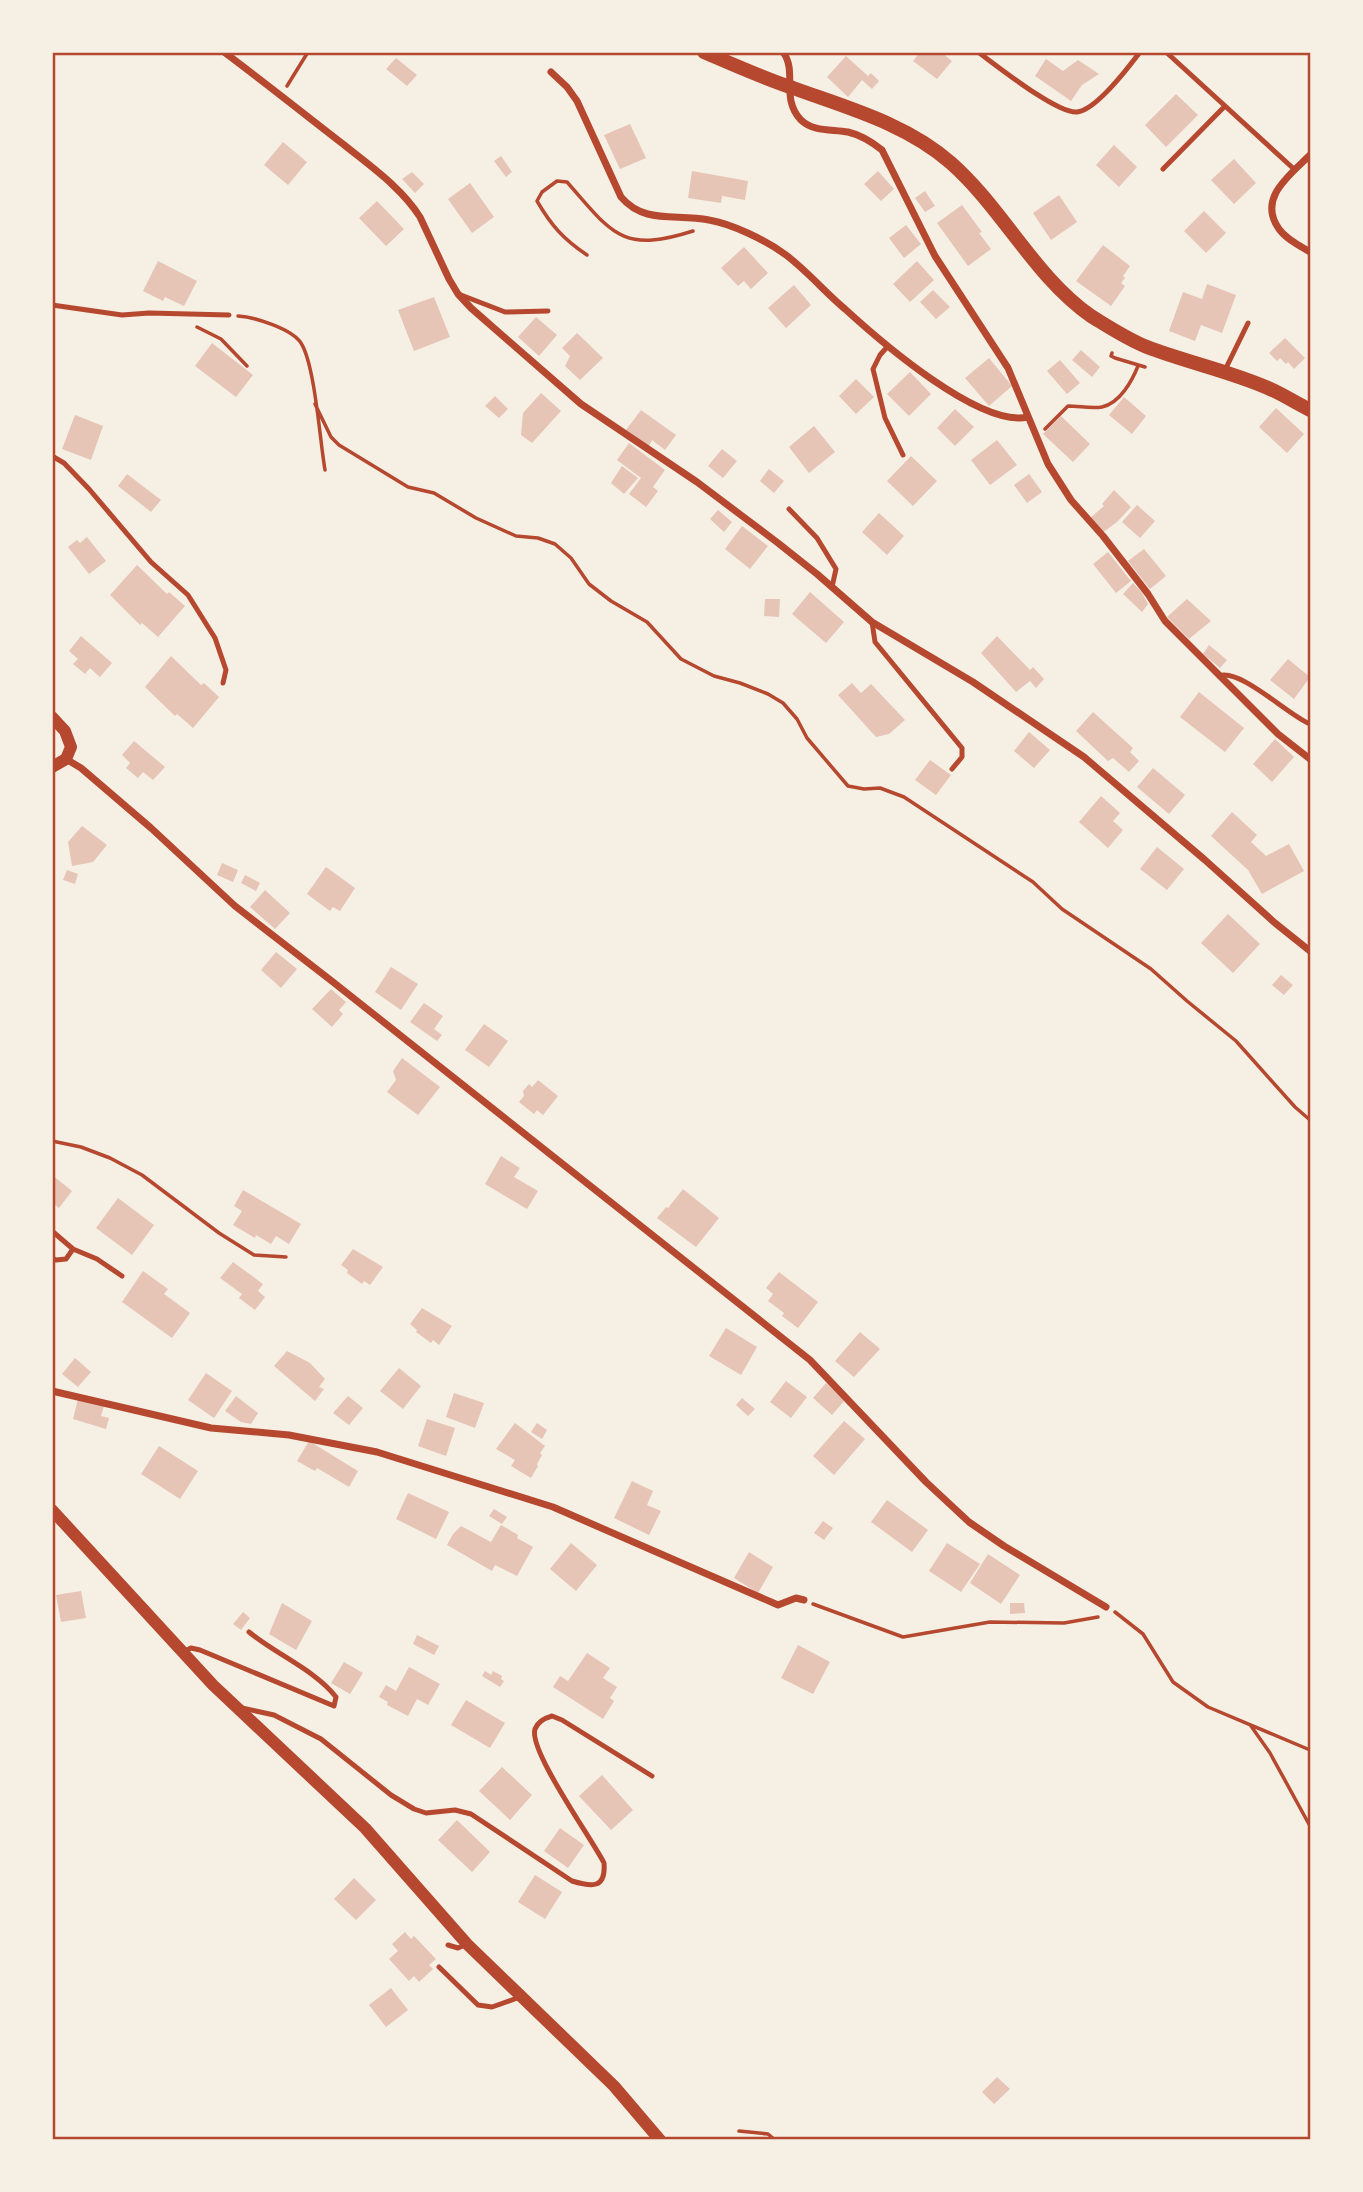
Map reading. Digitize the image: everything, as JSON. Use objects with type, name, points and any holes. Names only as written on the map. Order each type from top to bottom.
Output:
[{"type":"main road","points":[[704,52],[888,124],[930,146],[968,178],[1051,280],[1079,307],[1119,334],[1146,346],[1267,387],[1311,410]]},
{"type":"street","points":[[224,52],[394,186],[414,207],[458,294],[581,404],[697,482],[778,543],[872,622],[973,682],[1084,757],[1275,923],[1311,951]]},
{"type":"street","points":[[783,52],[789,64],[791,106],[801,120],[809,126],[850,133],[871,141],[882,150],[935,256],[1008,368],[1048,464],[1070,500],[1108,542],[1165,621],[1278,734],[1311,759]]},
{"type":"street","points":[[551,72],[577,102],[615,187],[629,207],[648,216],[691,216],[712,220],[742,232],[787,256],[847,312],[924,374],[970,403],[1003,417],[1028,417]]},
{"type":"street","points":[[1311,155],[1276,191],[1271,201],[1272,216],[1279,230],[1311,252]]},
{"type":"street","points":[[52,717],[70,741],[70,751],[66,759],[52,767]]},
{"type":"street","points":[[66,759],[81,768],[151,828],[235,906],[810,1360],[926,1482],[969,1522],[1106,1607]]},
{"type":"street","points":[[52,1391],[211,1428],[289,1435],[377,1452],[553,1507],[778,1605],[796,1598],[804,1600]]},
{"type":"street","points":[[52,1510],[236,1707],[365,1828],[467,1944],[614,2086],[660,2140]]},
{"type":"lane","points":[[978,52],[1036,93],[1060,107],[1076,112],[1090,107],[1140,52]]},
{"type":"lane","points":[[1166,52],[1295,170]]},
{"type":"lane","points":[[1163,169],[1225,106]]},
{"type":"lane","points":[[458,294],[505,312],[548,312]]},
{"type":"lane","points":[[52,305],[122,315],[229,315]]},
{"type":"lane","points":[[1224,373],[1248,323]]},
{"type":"lane","points":[[888,346],[873,369],[885,418],[903,455]]},
{"type":"lane","points":[[52,456],[64,463],[151,562],[188,595],[215,638],[226,670],[223,683]]},
{"type":"lane","points":[[789,509],[817,538],[836,569],[832,587]]},
{"type":"lane","points":[[872,622],[875,642],[962,748],[962,757],[952,769]]},
{"type":"lane","points":[[1219,676],[1230,674],[1299,720],[1311,724]]},
{"type":"lane","points":[[52,1231],[73,1248],[97,1259],[122,1276]]},
{"type":"lane","points":[[52,1258],[66,1259],[73,1248]]},
{"type":"lane","points":[[183,1652],[191,1648],[200,1650],[334,1706],[336,1697],[325,1683],[269,1648],[249,1632]]},
{"type":"lane","points":[[236,1707],[274,1715],[296,1725],[321,1739],[414,1810],[426,1813],[455,1810],[471,1814],[572,1881],[586,1885],[595,1885],[602,1881],[605,1875],[604,1863],[547,1765],[535,1740],[535,1727],[552,1716],[562,1720],[652,1776]]},
{"type":"lane","points":[[448,1945],[458,1948],[467,1944]]},
{"type":"lane","points":[[439,1967],[478,2005],[492,2007],[520,1997]]},
{"type":"path","points":[[284,90],[308,52]]},
{"type":"path","points":[[587,255],[550,224],[537,201],[542,192],[557,181],[567,182],[606,226],[623,237],[640,241],[672,238],[698,229],[712,220]]},
{"type":"path","points":[[170,313],[176,322],[191,324],[220,339],[247,366]]},
{"type":"path","points":[[229,315],[248,316],[286,331],[301,343],[310,369],[325,470]]},
{"type":"path","points":[[1112,353],[1111,356],[1115,358],[1145,367]]},
{"type":"path","points":[[1043,432],[1068,406],[1100,408],[1111,403],[1122,392],[1138,366]]},
{"type":"path","points":[[315,404],[331,437],[339,445],[408,487],[434,493],[476,518],[516,536],[538,538],[555,544],[571,558],[589,584],[611,601],[647,622],[681,659],[714,676],[768,694],[783,704],[797,719],[807,738],[848,786],[880,788],[904,797],[1033,882],[1062,909],[1151,969],[1236,1041],[1295,1107],[1311,1119]]},
{"type":"path","points":[[52,1141],[81,1147],[110,1158],[142,1175],[254,1255],[286,1257]]},
{"type":"path","points":[[804,1600],[903,1637],[990,1622],[1064,1623],[1118,1614]]},
{"type":"path","points":[[1106,1607],[1143,1634],[1173,1682],[1208,1707],[1311,1750]]},
{"type":"path","points":[[1250,1725],[1270,1753],[1311,1826]]},
{"type":"path","points":[[739,2131],[768,2134],[775,2140]]},
{"type":"building","points":[[920,52],[941,52],[952,61],[937,79],[913,61]]},
{"type":"building","points":[[846,56],[868,76],[871,73],[879,81],[872,89],[862,80],[848,97],[827,77]]},
{"type":"building","points":[[396,58],[417,75],[407,86],[386,69]]},
{"type":"building","points":[[1046,59],[1063,71],[1078,60],[1099,74],[1082,85],[1071,101],[1035,76]]},
{"type":"building","points":[[1176,94],[1198,115],[1166,147],[1145,125]]},
{"type":"building","points":[[630,124],[646,158],[620,169],[604,135]]},
{"type":"building","points":[[283,142],[307,162],[288,185],[264,165]]},
{"type":"building","points":[[1114,145],[1137,167],[1119,187],[1096,165]]},
{"type":"building","points":[[501,156],[512,172],[506,177],[494,161]]},
{"type":"building","points":[[1234,159],[1256,183],[1234,204],[1211,180]]},
{"type":"building","points":[[692,171],[748,181],[745,200],[722,196],[721,203],[688,198]]},
{"type":"building","points":[[878,171],[894,189],[881,201],[864,184]]},
{"type":"building","points":[[412,172],[424,184],[415,193],[402,179]]},
{"type":"building","points":[[470,183],[494,217],[472,233],[448,199]]},
{"type":"building","points":[[925,191],[935,206],[925,212],[915,198]]},
{"type":"building","points":[[1059,195],[1077,222],[1051,240],[1033,213]]},
{"type":"building","points":[[377,201],[404,229],[386,246],[359,218]]},
{"type":"building","points":[[962,205],[991,249],[968,266],[937,223]]},
{"type":"building","points":[[1204,211],[1226,233],[1206,253],[1184,231]]},
{"type":"building","points":[[906,225],[921,244],[904,258],[889,238]]},
{"type":"building","points":[[1103,245],[1130,266],[1121,283],[1125,286],[1111,306],[1076,281]]},
{"type":"building","points":[[744,247],[768,273],[751,289],[744,281],[738,286],[721,268]]},
{"type":"building","points":[[158,261],[197,281],[184,306],[165,297],[163,301],[143,291]]},
{"type":"building","points":[[917,261],[934,280],[910,302],[893,284]]},
{"type":"building","points":[[1207,284],[1236,295],[1222,333],[1201,325],[1195,341],[1169,331],[1183,292],[1202,299]]},
{"type":"building","points":[[794,285],[811,305],[786,328],[768,308]]},
{"type":"building","points":[[933,290],[950,307],[936,319],[920,302]]},
{"type":"building","points":[[434,297],[450,337],[414,351],[398,310]]},
{"type":"building","points":[[536,317],[557,335],[539,356],[518,337]]},
{"type":"building","points":[[577,333],[603,358],[580,380],[565,366],[570,356],[562,348]]},
{"type":"building","points":[[1285,338],[1305,358],[1294,369],[1288,362],[1286,364],[1280,358],[1277,361],[1269,353]]},
{"type":"building","points":[[212,343],[253,375],[236,397],[195,366]]},
{"type":"building","points":[[1081,350],[1100,367],[1092,377],[1072,360]]},
{"type":"building","points":[[989,358],[1012,386],[989,406],[965,378]]},
{"type":"building","points":[[1060,360],[1080,383],[1067,394],[1047,371]]},
{"type":"building","points":[[910,372],[931,394],[909,416],[887,394]]},
{"type":"building","points":[[856,379],[874,397],[856,414],[839,396]]},
{"type":"building","points":[[541,393],[561,411],[532,443],[521,435],[523,413]]},
{"type":"building","points":[[495,396],[508,409],[499,418],[485,406]]},
{"type":"building","points":[[1124,397],[1146,416],[1132,434],[1109,415]]},
{"type":"building","points":[[1276,408],[1304,434],[1287,453],[1259,427]]},
{"type":"building","points":[[955,409],[974,427],[955,446],[937,428]]},
{"type":"building","points":[[641,410],[676,435],[665,450],[652,440],[649,446],[626,430]]},
{"type":"building","points":[[75,415],[103,426],[91,460],[62,449]]},
{"type":"building","points":[[1061,416],[1090,444],[1073,462],[1043,434]]},
{"type":"building","points":[[814,426],[835,452],[809,473],[789,447]]},
{"type":"building","points":[[997,440],[1017,465],[990,485],[971,460]]},
{"type":"building","points":[[629,443],[665,470],[653,487],[658,491],[646,507],[629,494],[641,478],[617,460]]},
{"type":"building","points":[[722,449],[737,461],[723,478],[708,466]]},
{"type":"building","points":[[911,456],[937,481],[913,506],[887,481]]},
{"type":"building","points":[[622,466],[638,478],[624,494],[611,483]]},
{"type":"building","points":[[769,469],[784,481],[774,493],[760,481]]},
{"type":"building","points":[[127,474],[161,500],[151,512],[118,486]]},
{"type":"building","points":[[1029,474],[1042,492],[1027,503],[1014,485]]},
{"type":"building","points":[[1114,490],[1131,507],[1102,533],[1089,519],[1104,506],[1102,504]]},
{"type":"building","points":[[1137,505],[1155,521],[1140,538],[1122,522]]},
{"type":"building","points":[[718,510],[732,522],[724,532],[710,519]]},
{"type":"building","points":[[879,513],[904,536],[887,555],[862,532]]},
{"type":"building","points":[[742,526],[768,546],[750,569],[725,549]]},
{"type":"building","points":[[87,537],[106,561],[89,574],[68,547]]},
{"type":"building","points":[[1144,549],[1166,576],[1150,589],[1128,561]]},
{"type":"building","points":[[1108,552],[1131,581],[1116,593],[1093,564]]},
{"type":"building","points":[[137,565],[167,594],[169,592],[185,606],[158,637],[142,623],[140,625],[110,595]]},
{"type":"building","points":[[1133,583],[1148,604],[1142,612],[1123,594]]},
{"type":"building","points":[[810,592],[844,622],[826,643],[792,614]]},
{"type":"building","points":[[765,599],[780,599],[779,617],[764,616]]},
{"type":"building","points":[[1187,599],[1211,621],[1189,639],[1167,617]]},
{"type":"building","points":[[81,636],[112,663],[100,677],[90,668],[85,674],[73,664],[78,659],[69,651]]},
{"type":"building","points":[[997,636],[1030,670],[1033,667],[1044,679],[1036,688],[1030,681],[1016,692],[981,653]]},
{"type":"building","points":[[1209,645],[1227,660],[1220,668],[1203,654]]},
{"type":"building","points":[[171,656],[201,685],[204,683],[219,697],[193,728],[177,714],[175,716],[145,687]]},
{"type":"building","points":[[1288,659],[1310,677],[1294,699],[1270,680]]},
{"type":"building","points":[[852,683],[861,693],[871,684],[905,720],[889,734],[876,737],[838,695]]},
{"type":"building","points":[[1199,692],[1244,728],[1225,752],[1180,717]]},
{"type":"building","points":[[1093,712],[1133,748],[1130,752],[1139,761],[1129,772],[1113,758],[1108,761],[1076,731]]},
{"type":"building","points":[[1029,732],[1050,750],[1034,768],[1014,751]]},
{"type":"building","points":[[1275,739],[1294,757],[1272,782],[1253,764]]},
{"type":"building","points":[[134,741],[165,767],[153,780],[143,772],[138,778],[126,768],[130,763],[122,755]]},
{"type":"building","points":[[930,760],[951,775],[936,795],[915,780]]},
{"type":"building","points":[[1153,768],[1185,795],[1169,814],[1137,787]]},
{"type":"building","points":[[1101,796],[1120,813],[1113,821],[1123,830],[1108,848],[1079,822]]},
{"type":"building","points":[[1232,812],[1257,835],[1251,842],[1266,856],[1289,844],[1304,871],[1262,894],[1248,870],[1211,836]]},
{"type":"building","points":[[82,826],[107,845],[93,862],[72,866],[68,842]]},
{"type":"building","points":[[1157,847],[1184,869],[1167,890],[1140,869]]},
{"type":"building","points":[[222,863],[238,870],[233,882],[217,875]]},
{"type":"building","points":[[326,867],[355,888],[340,911],[333,907],[330,911],[307,894]]},
{"type":"building","points":[[67,870],[78,874],[75,884],[63,880]]},
{"type":"building","points":[[245,875],[260,883],[256,891],[241,883]]},
{"type":"building","points":[[265,890],[290,913],[275,929],[250,907]]},
{"type":"building","points":[[1228,914],[1260,944],[1233,973],[1201,943]]},
{"type":"building","points":[[276,952],[297,969],[281,988],[261,970]]},
{"type":"building","points":[[391,967],[418,984],[401,1010],[375,992]]},
{"type":"building","points":[[1281,975],[1293,985],[1284,995],[1272,985]]},
{"type":"building","points":[[331,989],[346,1002],[339,1010],[343,1014],[332,1027],[312,1009]]},
{"type":"building","points":[[424,1003],[443,1016],[434,1029],[442,1035],[437,1041],[410,1022]]},
{"type":"building","points":[[484,1024],[508,1041],[489,1067],[465,1050]]},
{"type":"building","points":[[402,1058],[440,1087],[418,1115],[387,1092],[396,1080],[393,1071]]},
{"type":"building","points":[[538,1080],[558,1096],[543,1115],[537,1110],[534,1114],[519,1102],[529,1084],[532,1087]]},
{"type":"building","points":[[501,1156],[520,1168],[514,1177],[538,1191],[527,1209],[485,1184]]},
{"type":"building","points":[[52,1175],[72,1191],[59,1208],[52,1202]]},
{"type":"building","points":[[683,1189],[719,1218],[696,1247],[657,1218]]},
{"type":"building","points":[[243,1190],[301,1224],[289,1244],[276,1236],[271,1244],[233,1225],[242,1211],[234,1206]]},
{"type":"building","points":[[118,1198],[154,1225],[132,1255],[96,1228]]},
{"type":"building","points":[[353,1249],[383,1267],[370,1285],[364,1281],[362,1284],[341,1265]]},
{"type":"building","points":[[233,1262],[263,1284],[258,1291],[265,1297],[255,1310],[239,1298],[242,1294],[220,1278]]},
{"type":"building","points":[[143,1271],[168,1289],[164,1294],[190,1313],[172,1338],[122,1302]]},
{"type":"building","points":[[779,1272],[818,1302],[798,1328],[768,1301],[773,1294],[766,1288]]},
{"type":"building","points":[[422,1308],[452,1326],[439,1345],[433,1340],[431,1343],[410,1324]]},
{"type":"building","points":[[726,1328],[757,1347],[741,1375],[709,1356]]},
{"type":"building","points":[[860,1332],[880,1349],[854,1377],[835,1361]]},
{"type":"building","points":[[287,1351],[310,1363],[325,1379],[319,1387],[324,1389],[315,1401],[274,1366]]},
{"type":"building","points":[[75,1358],[91,1372],[78,1387],[62,1374]]},
{"type":"building","points":[[399,1368],[421,1386],[403,1409],[380,1391]]},
{"type":"building","points":[[206,1373],[232,1391],[214,1418],[188,1400]]},
{"type":"building","points":[[786,1381],[807,1397],[791,1418],[770,1402]]},
{"type":"building","points":[[826,1383],[845,1400],[832,1415],[813,1398]]},
{"type":"building","points":[[454,1393],[484,1403],[475,1428],[446,1417]]},
{"type":"building","points":[[236,1396],[258,1413],[251,1424],[241,1422],[225,1411]]},
{"type":"building","points":[[348,1396],[363,1408],[349,1425],[333,1413]]},
{"type":"building","points":[[742,1398],[755,1409],[748,1416],[736,1405]]},
{"type":"building","points":[[78,1399],[104,1406],[101,1416],[109,1418],[106,1429],[73,1419]]},
{"type":"building","points":[[427,1419],[455,1428],[446,1456],[418,1446]]},
{"type":"building","points":[[844,1421],[865,1439],[834,1475],[813,1456]]},
{"type":"building","points":[[515,1423],[545,1446],[531,1478],[511,1466],[515,1460],[496,1449]]},
{"type":"building","points":[[537,1423],[547,1430],[542,1439],[531,1432]]},
{"type":"building","points":[[309,1441],[358,1471],[349,1487],[317,1468],[315,1471],[297,1461]]},
{"type":"building","points":[[159,1446],[198,1471],[180,1499],[141,1474]]},
{"type":"building","points":[[632,1481],[653,1491],[647,1505],[661,1511],[649,1535],[614,1518]]},
{"type":"building","points":[[408,1493],[449,1512],[436,1539],[396,1519]]},
{"type":"building","points":[[887,1500],[928,1530],[912,1552],[871,1522]]},
{"type":"building","points":[[494,1509],[507,1517],[502,1524],[489,1516]]},
{"type":"building","points":[[823,1521],[833,1528],[824,1540],[814,1533]]},
{"type":"building","points":[[501,1525],[533,1547],[517,1576],[495,1565],[492,1571],[447,1545],[461,1526],[491,1542]]},
{"type":"building","points":[[571,1543],[597,1565],[576,1591],[550,1569]]},
{"type":"building","points":[[947,1543],[980,1564],[961,1592],[929,1571]]},
{"type":"building","points":[[749,1552],[773,1567],[758,1593],[734,1578]]},
{"type":"building","points":[[988,1554],[1020,1575],[1001,1604],[970,1583]]},
{"type":"building","points":[[81,1591],[86,1618],[61,1622],[56,1595]]},
{"type":"building","points":[[282,1603],[312,1621],[296,1650],[269,1634]]},
{"type":"building","points":[[1010,1603],[1024,1603],[1025,1613],[1010,1614]]},
{"type":"building","points":[[243,1612],[250,1618],[241,1630],[233,1624]]},
{"type":"building","points":[[417,1635],[439,1646],[434,1655],[413,1644]]},
{"type":"building","points":[[798,1645],[830,1662],[813,1694],[781,1678]]},
{"type":"building","points":[[587,1653],[610,1668],[603,1678],[617,1687],[610,1698],[614,1701],[603,1719],[553,1687],[560,1676],[568,1681]]},
{"type":"building","points":[[344,1662],[363,1673],[350,1694],[331,1683]]},
{"type":"building","points":[[409,1667],[440,1684],[428,1705],[417,1699],[408,1716],[387,1705],[388,1702],[379,1697],[386,1685],[396,1691]]},
{"type":"building","points":[[485,1671],[491,1675],[493,1671],[502,1676],[504,1681],[500,1687],[482,1676]]},
{"type":"building","points":[[466,1700],[505,1723],[490,1748],[451,1725]]},
{"type":"building","points":[[502,1767],[532,1795],[510,1820],[479,1791]]},
{"type":"building","points":[[602,1775],[633,1810],[611,1830],[579,1796]]},
{"type":"building","points":[[457,1820],[490,1852],[472,1872],[438,1840]]},
{"type":"building","points":[[560,1828],[584,1845],[568,1868],[544,1851]]},
{"type":"building","points":[[535,1875],[562,1892],[545,1919],[518,1902]]},
{"type":"building","points":[[354,1878],[376,1900],[356,1920],[334,1899]]},
{"type":"building","points":[[405,1932],[411,1939],[414,1936],[436,1959],[429,1965],[433,1969],[419,1982],[414,1976],[409,1981],[389,1959],[398,1951],[392,1944]]},
{"type":"building","points":[[391,1988],[408,2010],[386,2027],[369,2005]]},
{"type":"building","points":[[997,2077],[1010,2089],[994,2104],[982,2092]]}]
